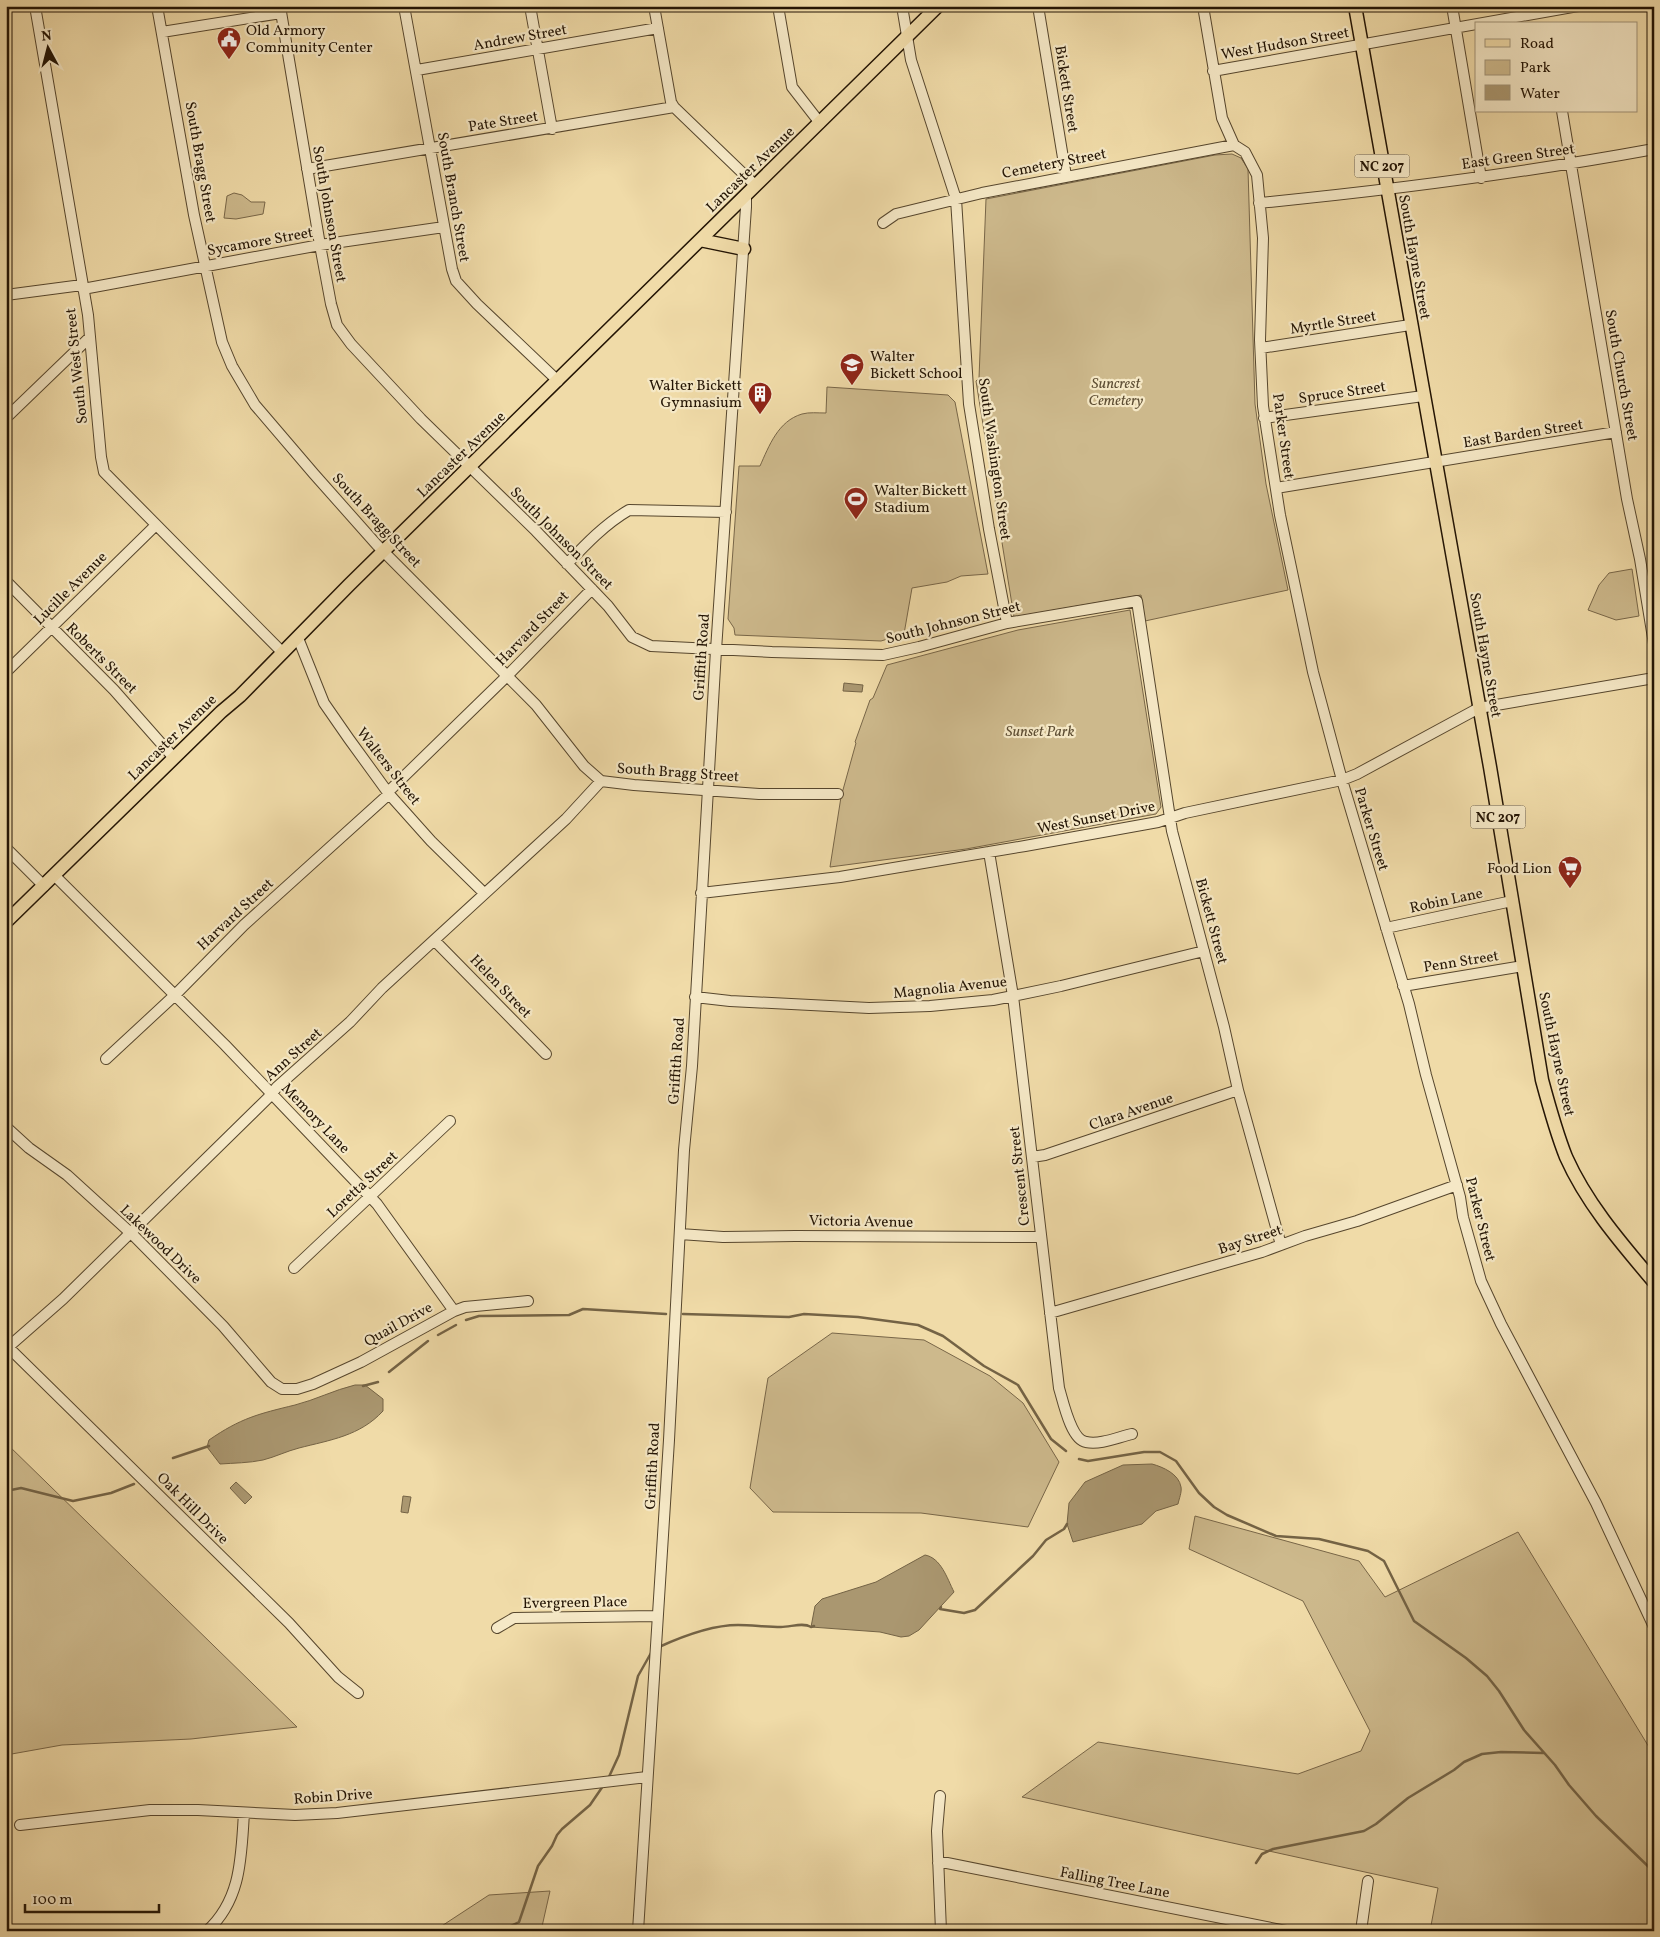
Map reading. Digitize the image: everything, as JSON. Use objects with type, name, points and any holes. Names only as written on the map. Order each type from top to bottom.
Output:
[{"type":"main road","name":"Lancaster Avenue","points":[[6,922],[283,653],[938,6]]},
{"type":"main road","name":"South Hayne Street","points":[[1355,6],[1434,462],[1479,708],[1542,1080],[1555,1127],[1566,1157],[1583,1189],[1602,1219],[1654,1282]]},
{"type":"main road","points":[[700,240],[744,249]]},
{"type":"street","name":"South West Street","points":[[35,6],[90,338],[104,472],[283,653]]},
{"type":"street","name":"South Bragg Street","points":[[157,6],[205,266],[222,342],[232,366],[255,406],[384,552],[536,706],[584,766],[601,781],[767,794],[838,794]]},
{"type":"street","name":"South Branch Street","points":[[404,6],[444,227],[456,281],[483,310],[558,381]]},
{"type":"street","points":[[530,6],[552,129]]},
{"type":"street","points":[[654,6],[671,102],[674,108],[751,190]]},
{"type":"street","points":[[778,6],[792,87],[820,123]]},
{"type":"street","name":"South Washington Street","points":[[902,6],[911,60],[956,199],[970,413],[1007,623]]},
{"type":"street","name":"Bickett Street","points":[[1038,6],[1066,176]]},
{"type":"street","name":"Parker Street","points":[[1203,6],[1222,118],[1234,145],[1245,152],[1257,175],[1263,238],[1261,348],[1264,418],[1313,672],[1342,780],[1403,986],[1457,1184],[1463,1217],[1481,1282],[1501,1324],[1596,1503],[1654,1627]]},
{"type":"street","points":[[1452,6],[1481,178]]},
{"type":"street","name":"West Hudson Street","points":[[1481,22],[1546,9],[1578,6]]},
{"type":"street","points":[[162,32],[282,8]]},
{"type":"street","name":"South Johnson Street","points":[[282,8],[320,245],[331,304],[337,325],[351,344],[470,468],[592,589],[632,637],[651,646],[716,650],[883,654],[919,647],[1007,623],[1137,601]]},
{"type":"street","points":[[1546,9],[1548,22]]},
{"type":"street","name":"West Hudson Street","points":[[1213,71],[1475,23]]},
{"type":"street","name":"Andrew Street","points":[[417,70],[658,28]]},
{"type":"street","name":"Pate Street","points":[[307,169],[674,108]]},
{"type":"street","name":"South Church Street","points":[[1562,112],[1654,644]]},
{"type":"street","name":"Cemetery Street","points":[[883,223],[896,214],[956,199],[1066,176],[1234,145]]},
{"type":"street","name":"East Green Street","points":[[1260,203],[1481,178],[1654,149]]},
{"type":"street","name":"Griffith Road","points":[[638,1931],[684,1150],[692,1066],[716,650],[744,249],[751,190]]},
{"type":"street","name":"Sycamore Street","points":[[6,295],[82,287],[320,245],[444,227]]},
{"type":"street","name":"Myrtle Street","points":[[1261,348],[1410,325]]},
{"type":"street","points":[[6,418],[90,338]]},
{"type":"street","name":"Spruce Street","points":[[1264,418],[1423,396]]},
{"type":"street","name":"East Barden Street","points":[[1276,488],[1616,432]]},
{"type":"street","points":[[567,564],[615,518],[629,510],[726,512]]},
{"type":"street","name":"Lucille Avenue","points":[[6,672],[156,525]]},
{"type":"street","name":"Roberts Street","points":[[6,581],[114,690],[174,758]]},
{"type":"street","name":"Harvard Street","points":[[106,1059],[175,995],[244,925],[388,793],[592,589]]},
{"type":"street","name":"Bickett Street","points":[[1137,601],[1170,818],[1238,1090],[1281,1245]]},
{"type":"street","name":"Walters Street","points":[[298,638],[324,703],[388,793],[431,841],[484,893]]},
{"type":"street","name":"West Sunset Drive","points":[[701,893],[840,877],[990,852],[1170,818],[1185,813],[1342,780],[1357,774],[1479,708],[1654,678]]},
{"type":"street","name":"Ann Street","points":[[7,1347],[63,1299],[272,1094],[277,1086],[350,1022],[382,988],[566,819],[601,781]]},
{"type":"street","points":[[6,848],[44,886]]},
{"type":"street","name":"Crescent Street","points":[[990,852],[1012,996],[1059,1388],[1066,1414],[1079,1439],[1085,1442],[1097,1442],[1132,1434]]},
{"type":"street","name":"Memory Lane","points":[[54,875],[175,995],[377,1204],[454,1311]]},
{"type":"street","name":"Robin Lane","points":[[1386,928],[1512,901]]},
{"type":"street","name":"Helen Street","points":[[435,940],[546,1054]]},
{"type":"street","name":"Magnolia Avenue","points":[[695,997],[730,1001],[869,1008],[930,1006],[993,1000],[1061,986],[1204,951]]},
{"type":"street","name":"Penn Street","points":[[1403,986],[1523,966]]},
{"type":"street","name":"Clara Avenue","points":[[1032,1157],[1045,1155],[1238,1090]]},
{"type":"street","name":"Loretta Street","points":[[294,1268],[450,1121]]},
{"type":"street","name":"Lakewood Drive","points":[[6,1127],[29,1148],[67,1175],[130,1233],[223,1326],[271,1382],[282,1389],[288,1390]]},
{"type":"street","name":"Bay Street","points":[[1050,1313],[1223,1264],[1357,1221],[1457,1184]]},
{"type":"street","name":"Victoria Avenue","points":[[680,1234],[723,1238],[795,1236],[1041,1236]]},
{"type":"street","name":"Quail Drive","points":[[288,1390],[305,1387],[361,1362],[454,1311],[475,1306],[528,1300]]},
{"type":"street","name":"Oak Hill Drive","points":[[7,1347],[289,1624],[338,1676],[358,1693]]},
{"type":"street","name":"Evergreen Place","points":[[496,1628],[514,1618],[658,1616]]},
{"type":"street","name":"Robin Drive","points":[[20,1824],[150,1810],[198,1810],[295,1815],[337,1813],[646,1776]]},
{"type":"street","points":[[940,1796],[936,1831],[941,1931]]},
{"type":"street","points":[[207,1931],[215,1924],[232,1898],[241,1867],[244,1813]]},
{"type":"street","name":"Falling Tree Lane","points":[[938,1863],[948,1863],[1250,1927],[1286,1931]]},
{"type":"street","points":[[1361,1931],[1368,1881]]},
{"type":"green space","name":"Suncrest Cemetery","points":[[1232,154],[1241,158],[1248,169],[1255,404],[1266,484],[1288,590],[1145,621],[1141,595],[1014,617],[976,381],[979,378],[986,199],[1215,155]]},
{"type":"green space","points":[[234,193],[242,195],[251,202],[265,202],[263,214],[236,219],[224,218],[227,196]]},
{"type":"green space","name":"Walter Bickett Stadium","points":[[827,387],[948,395],[955,402],[988,574],[961,576],[947,582],[912,588],[904,634],[881,641],[735,635],[734,628],[728,619],[739,466],[760,466],[775,435],[794,417],[805,413],[826,413]]},
{"type":"green space","points":[[1632,569],[1639,616],[1616,620],[1588,610],[1599,585],[1609,573]]},
{"type":"green space","name":"Sunset Park","points":[[1130,610],[1161,807],[1156,814],[966,849],[830,867],[841,797],[855,742],[870,700],[873,698],[887,665],[1018,630]]},
{"type":"green space","points":[[832,1333],[924,1340],[990,1376],[1023,1403],[1059,1462],[1028,1527],[921,1513],[773,1512],[750,1488],[768,1378]]},
{"type":"green space","points":[[6,1443],[297,1727],[191,1739],[62,1745],[6,1755]]},
{"type":"green space","points":[[1195,1516],[1359,1561],[1385,1597],[1518,1532],[1652,1752],[1654,1752],[1654,1931],[1430,1931],[1438,1888],[1022,1797],[1098,1742],[1298,1774],[1361,1751],[1370,1731],[1303,1601],[1189,1549]]},
{"type":"green space","points":[[550,1891],[541,1931],[434,1931],[489,1895]]},
{"type":"water","points":[[844,683],[863,685],[862,692],[843,691]]},
{"type":"water","points":[[355,1385],[365,1385],[383,1399],[383,1411],[365,1426],[354,1432],[258,1461],[220,1464],[207,1447],[209,1440],[220,1433],[260,1414],[302,1403]]},
{"type":"water","points":[[1152,1464],[1165,1469],[1180,1482],[1181,1493],[1178,1504],[1156,1511],[1142,1524],[1073,1542],[1067,1524],[1069,1503],[1085,1482],[1123,1465]]},
{"type":"water","points":[[236,1482],[252,1497],[245,1504],[230,1488]]},
{"type":"water","points":[[403,1496],[411,1497],[408,1513],[401,1512]]},
{"type":"water","points":[[925,1555],[931,1557],[939,1564],[954,1592],[919,1630],[909,1636],[901,1637],[880,1632],[811,1627],[815,1606],[822,1599],[876,1582]]},
{"type":"waterway","points":[[466,1320],[479,1316],[569,1315],[583,1309],[666,1314]]},
{"type":"waterway","points":[[683,1314],[789,1317],[804,1314],[858,1317],[918,1325],[943,1336],[984,1366],[1018,1385],[1051,1439],[1066,1451]]},
{"type":"waterway","points":[[438,1335],[456,1325]]},
{"type":"waterway","points":[[389,1372],[428,1341]]},
{"type":"waterway","points":[[363,1386],[378,1382]]},
{"type":"waterway","points":[[173,1458],[209,1446]]},
{"type":"waterway","points":[[1079,1459],[1088,1461],[1144,1452],[1160,1452],[1176,1461],[1199,1493],[1214,1507],[1227,1515],[1276,1536],[1319,1539],[1368,1551],[1384,1561],[1414,1621],[1466,1658],[1487,1676],[1524,1730],[1555,1765],[1569,1785],[1596,1816],[1654,1872]]},
{"type":"waterway","points":[[6,1491],[21,1488],[73,1501],[111,1493],[134,1484]]},
{"type":"waterway","points":[[941,1607],[940,1609],[964,1613],[975,1610],[1033,1556],[1046,1540],[1064,1529],[1067,1524]]},
{"type":"waterway","points":[[659,1647],[697,1632],[728,1625],[814,1626]]},
{"type":"waterway","points":[[608,1779],[619,1755],[638,1676],[651,1653]]},
{"type":"waterway","points":[[1256,1863],[1262,1854],[1273,1849],[1364,1831],[1376,1824],[1408,1798],[1464,1762],[1482,1754],[1501,1752],[1543,1753]]},
{"type":"waterway","points":[[501,1931],[519,1922],[538,1866],[557,1835],[590,1805],[603,1786]]},
{"type":"place","name":"Old Armory Community Center","points":[[229,60]]},
{"type":"place","name":"Walter Bickett School","points":[[852,386]]},
{"type":"place","name":"Walter Bickett Gymnasium","points":[[760,415]]},
{"type":"place","name":"Walter Bickett Stadium","points":[[856,520]]},
{"type":"place","name":"Food Lion","points":[[1570,889]]}]
